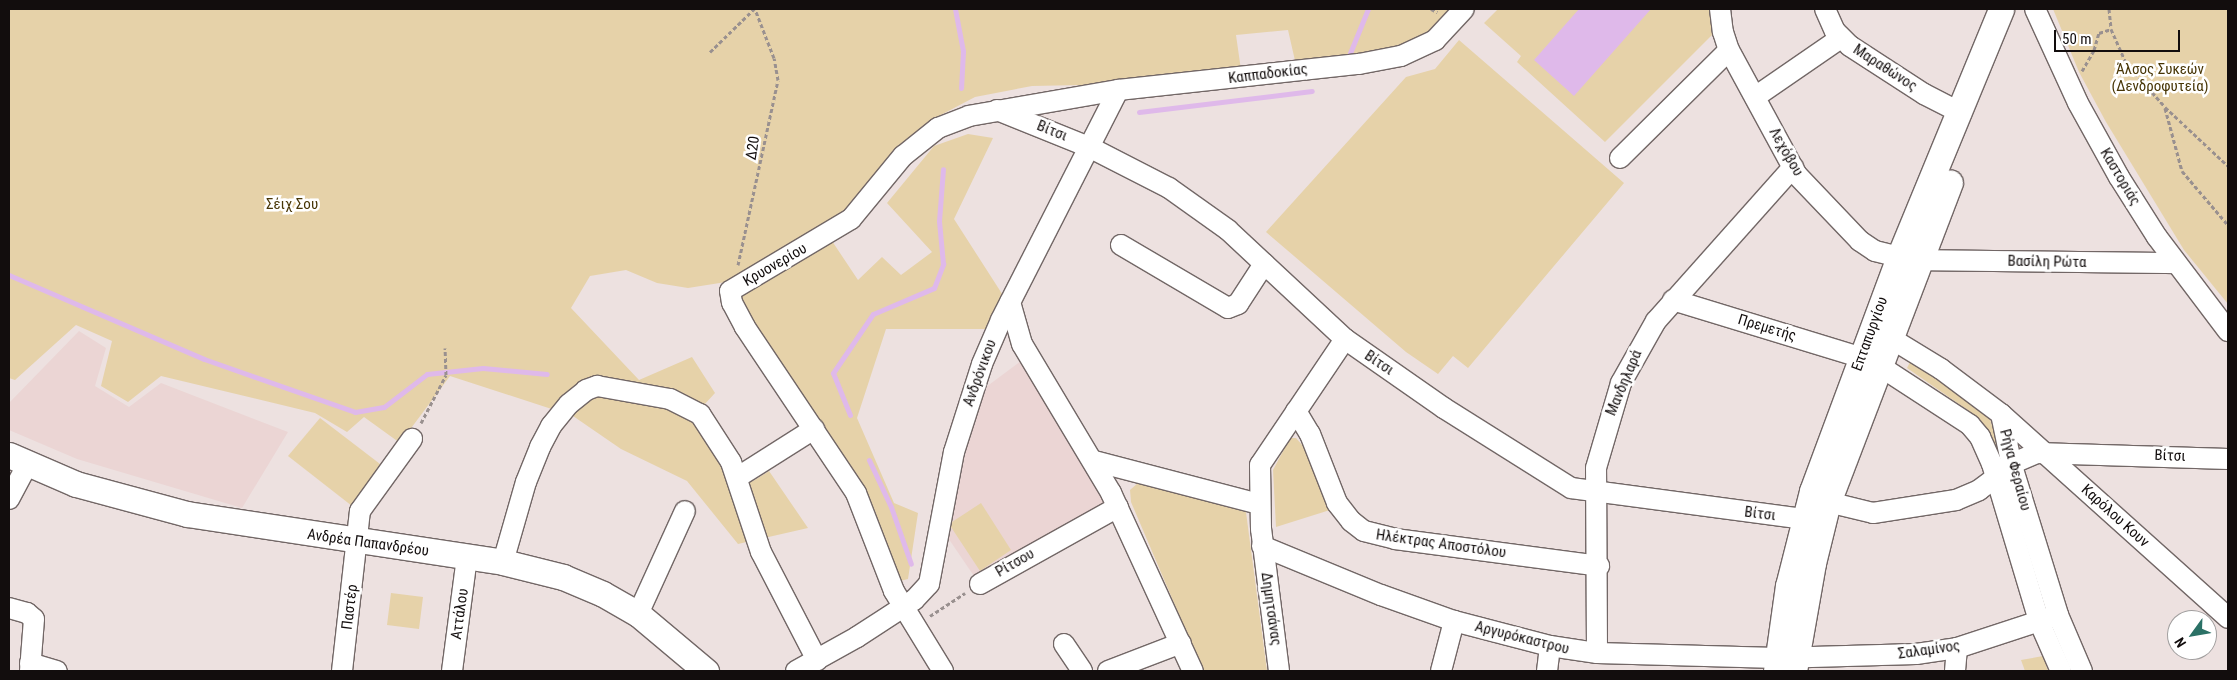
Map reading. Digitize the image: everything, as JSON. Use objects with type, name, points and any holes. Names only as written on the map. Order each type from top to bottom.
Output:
[{"type":"main road","name":"Επταπυργίου","points":[[1786,665],[1788,586],[1803,519],[1870,361],[1961,113],[2002,9]]},
{"type":"main road","name":"Επταπυργίου","points":[[1909,259],[2020,9]]},
{"type":"main road","name":"Επταπυργίου","points":[[1786,665],[1828,502],[1870,361]]},
{"type":"main road","name":"Ανδρέα Παπανδρέου","points":[[18,460],[85,486],[177,512],[358,542],[503,562],[586,586],[638,614],[706,671]]},
{"type":"street","name":"Καππαδοκίας","points":[[1118,90],[1359,64],[1401,56],[1435,40],[1464,9]]},
{"type":"street","name":"Λεχόβου","points":[[1720,9],[1723,32],[1729,50],[1793,167],[1810,191],[1860,241],[1875,251],[1909,259]]},
{"type":"street","name":"Μαραθώνος","points":[[1825,9],[1841,38],[1924,94],[1961,113]]},
{"type":"street","name":"Καστοριάς","points":[[2035,9],[2103,150],[2176,263],[2228,331]]},
{"type":"street","points":[[1755,97],[1841,38]]},
{"type":"street","points":[[1620,158],[1729,50]]},
{"type":"street","name":"Κρυονερίου","points":[[943,671],[894,591],[856,493],[737,314],[730,291],[846,223],[903,156],[928,134],[956,120],[997,110],[1118,90]]},
{"type":"street","points":[[1091,148],[1118,90]]},
{"type":"street","name":"Βίτσι","points":[[997,110],[1091,148],[1147,175],[1182,197],[1228,230],[1344,339],[1558,481],[1579,491],[1597,494],[1803,519]]},
{"type":"street","name":"Ανδρόνικου","points":[[904,607],[921,594],[932,577],[958,435],[982,364],[1010,302],[1091,148]]},
{"type":"street","name":"Μανδηλαρά","points":[[1597,653],[1599,566],[1597,494],[1599,452],[1621,383],[1646,336],[1674,300],[1793,167]]},
{"type":"street","points":[[1121,245],[1228,308],[1239,302],[1264,264]]},
{"type":"street","name":"Βασίλη Ρώτα","points":[[1909,259],[2176,263]]},
{"type":"street","name":"Πρεμετής","points":[[1674,300],[1870,361]]},
{"type":"street","points":[[1010,302],[1026,352],[1094,461],[1118,507],[1182,643],[1193,671]]},
{"type":"street","name":"Ρήγα Φεραίου","points":[[1881,332],[2001,414],[2061,671]]},
{"type":"street","name":"Δημητσάνας","points":[[1279,671],[1262,546],[1259,504],[1262,459],[1344,339]]},
{"type":"street","name":"Ρήγα Φεραίου","points":[[1870,361],[1970,425],[1984,444],[2049,618],[2082,671]]},
{"type":"street","points":[[503,562],[526,482],[544,437],[569,404],[592,387],[605,386],[670,399],[694,408],[708,425],[738,477],[762,552],[817,660]]},
{"type":"street","name":"Ηλέκτρας Αποστόλου","points":[[1296,411],[1310,434],[1337,503],[1351,521],[1364,531],[1394,539],[1599,566]]},
{"type":"street","name":"Καρόλου Κουν","points":[[2001,414],[2228,618]]},
{"type":"street","points":[[738,477],[814,429]]},
{"type":"street","name":"Παστέρ","points":[[342,671],[360,511],[412,439]]},
{"type":"street","name":"Βίτσι","points":[[1828,502],[1867,513],[1878,513],[1956,500],[1976,492],[2029,455],[2045,452],[2228,459]]},
{"type":"street","points":[[9,499],[18,460]]},
{"type":"street","points":[[1094,461],[1259,504]]},
{"type":"street","name":"Ρίτσου","points":[[980,584],[1118,507]]},
{"type":"street","points":[[638,614],[685,511]]},
{"type":"street","name":"Αργυρόκαστρου","points":[[1262,546],[1381,595],[1454,621],[1550,646],[1662,663],[1786,665]]},
{"type":"street","name":"Αττάλου","points":[[452,671],[468,557]]},
{"type":"street","points":[[796,671],[904,607]]},
{"type":"street","points":[[9,608],[27,613],[34,619],[30,667],[57,671]]},
{"type":"street","name":"Σαλαμίνος","points":[[1786,665],[1916,654],[1956,648],[2049,618]]},
{"type":"street","points":[[1441,671],[1454,621]]},
{"type":"street","points":[[1108,671],[1182,643]]},
{"type":"street","points":[[1064,644],[1082,671]]},
{"type":"street","points":[[1548,671],[1550,646]]},
{"type":"street","points":[[1955,671],[1956,648]]},
{"type":"path","name":"Δ20","points":[[710,52],[755,9],[774,58],[778,80],[746,240],[730,291]]},
{"type":"path","points":[[2109,9],[2111,29],[2126,63],[2165,107],[2228,166]]},
{"type":"path","points":[[2079,72],[2094,50],[2099,34],[2111,29]]},
{"type":"path","points":[[2165,107],[2182,171],[2228,225]]},
{"type":"path","points":[[412,439],[446,372],[445,348]]},
{"type":"path","name":"Ρίτσου","points":[[915,625],[980,584]]},
{"type":"shaded area","points":[[1579,9],[1651,9],[1574,96],[1534,60]]},
{"type":"shaded area","points":[[79,331],[106,348],[95,386],[129,407],[161,383],[288,432],[242,508],[77,459],[9,430],[9,403]]},
{"type":"shaded area","points":[[1021,361],[1109,501],[976,579],[944,532],[978,393]]},
{"type":"green space","name":"Σέιχ Σου","points":[[9,9],[1450,9],[1425,35],[1406,48],[1296,65],[1288,30],[1236,35],[1241,70],[1082,85],[1032,86],[975,97],[935,118],[910,137],[855,206],[726,282],[688,288],[657,283],[626,270],[590,276],[571,308],[639,380],[692,357],[715,393],[704,405],[753,481],[769,471],[808,528],[738,544],[687,481],[621,449],[573,416],[450,376],[400,443],[364,417],[347,432],[315,413],[161,376],[128,402],[101,386],[112,341],[76,325],[15,380],[9,378]]},
{"type":"green space","points":[[1498,9],[1713,9],[1714,33],[1605,142],[1517,62],[1521,56],[1484,23]]},
{"type":"green space","name":"Άλσος Συκεών (Δενδροφυτεία)","points":[[2053,9],[2228,9],[2228,304],[2184,250],[2106,122],[2079,72]]},
{"type":"green space","points":[[1459,40],[1624,183],[1468,368],[1453,356],[1438,374],[1406,352],[1266,232],[1406,77],[1435,69]]},
{"type":"green space","points":[[968,134],[993,138],[954,219],[1006,300],[991,329],[886,329],[857,418],[894,503],[918,513],[908,579],[900,581],[896,577],[875,511],[736,300],[832,241],[858,280],[882,257],[901,275],[932,252],[887,203],[934,146]]},
{"type":"green space","points":[[1910,362],[1968,400],[1990,419],[2002,458],[1997,455],[1981,424],[1969,411],[1907,368]]},
{"type":"green space","points":[[320,418],[384,467],[352,506],[288,456]]},
{"type":"green space","points":[[1290,438],[1296,438],[1304,447],[1330,510],[1276,527],[1273,470]]},
{"type":"green space","points":[[1138,483],[1246,512],[1267,671],[1203,671],[1131,502],[1130,490]]},
{"type":"green space","points":[[981,503],[1011,550],[980,571],[949,524]]},
{"type":"green space","points":[[391,593],[423,597],[419,629],[387,625]]},
{"type":"green space","points":[[2043,656],[2048,671],[2025,671],[2021,660]]},
{"type":"waterway","points":[[955,9],[963,51],[961,88]]},
{"type":"waterway","points":[[1350,53],[1368,9]]},
{"type":"waterway","points":[[1139,112],[1312,91]]},
{"type":"waterway","points":[[850,415],[833,373],[873,314],[934,288],[943,264],[939,221],[943,169]]},
{"type":"waterway","points":[[9,275],[204,359],[355,412],[384,407],[427,374],[483,368],[547,374]]},
{"type":"waterway","points":[[869,460],[891,507],[911,564]]}]
